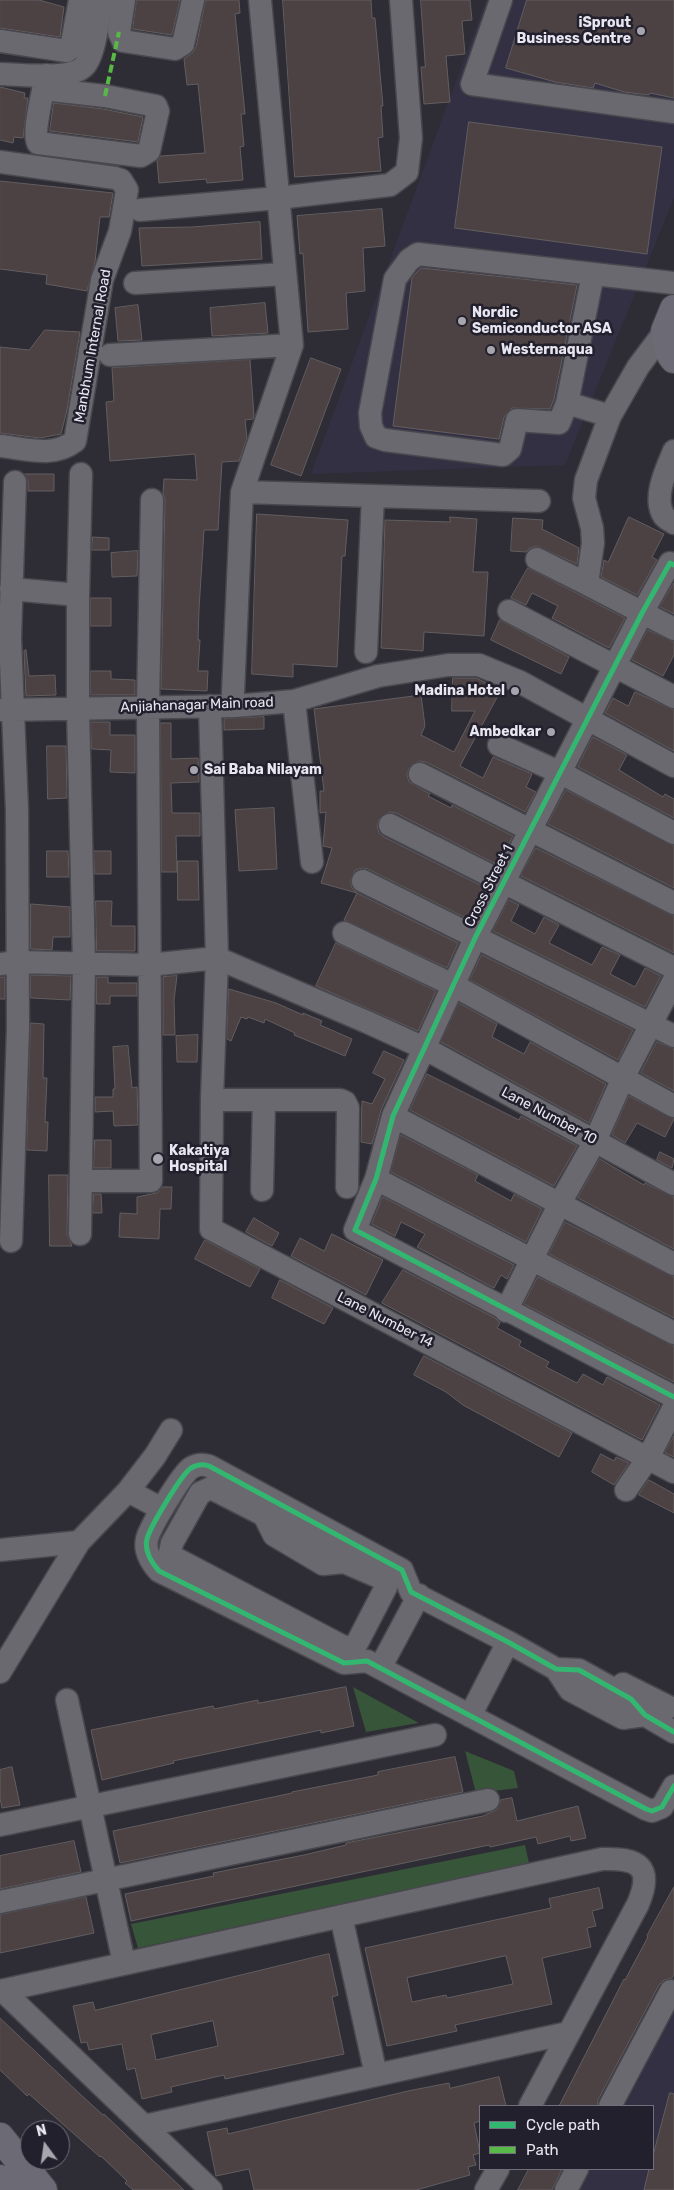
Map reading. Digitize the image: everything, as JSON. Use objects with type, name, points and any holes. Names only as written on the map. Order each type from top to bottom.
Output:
[{"type":"main road","points":[[669,320],[671,355],[674,359]]},
{"type":"main road","points":[[0,2137],[42,2190]]},
{"type":"main road","points":[[0,2179],[11,2190]]},
{"type":"street","points":[[0,41],[67,51],[71,48],[80,0]]},
{"type":"street","points":[[45,82],[80,71],[86,63],[92,51],[102,0]]},
{"type":"street","points":[[124,0],[119,32],[123,41],[175,49],[182,44],[193,0]]},
{"type":"street","points":[[234,693],[242,492],[292,345],[260,0]]},
{"type":"street","points":[[140,210],[278,198],[390,185],[406,172],[412,138],[401,0]]},
{"type":"street","points":[[501,0],[472,84],[674,112]]},
{"type":"street","points":[[0,74],[45,82],[156,106],[158,111],[150,151],[141,156],[40,145],[36,140],[36,135],[45,82]]},
{"type":"street","name":"Manbhum Internal Road","points":[[0,162],[115,178],[121,180],[127,190],[120,231],[102,280],[75,441],[66,448],[55,452],[0,446]]},
{"type":"street","points":[[593,274],[567,403],[559,423],[517,420],[510,449],[503,454],[385,440],[376,437],[371,426],[370,413],[395,279],[409,260],[418,254],[674,283]]},
{"type":"street","points":[[134,284],[285,274]]},
{"type":"street","points":[[587,584],[593,543],[592,528],[584,498],[586,480],[610,416],[669,320]]},
{"type":"street","points":[[110,355],[292,345]]},
{"type":"street","points":[[567,403],[610,416]]},
{"type":"street","points":[[674,452],[662,484],[660,505],[665,517],[674,523]]},
{"type":"street","points":[[80,1234],[84,963],[78,710],[81,474]]},
{"type":"street","points":[[11,1241],[5,638],[7,521],[15,482]]},
{"type":"street","points":[[242,492],[539,501]]},
{"type":"street","points":[[366,652],[373,496]]},
{"type":"street","points":[[81,1181],[151,1181],[148,708],[152,500]]},
{"type":"street","points":[[537,559],[674,629]]},
{"type":"street","name":"Cross Street 1","points":[[506,1311],[355,1230],[376,1179],[393,1116],[476,936],[642,613],[672,564]]},
{"type":"street","points":[[7,582],[78,595]]},
{"type":"street","points":[[509,611],[674,697]]},
{"type":"street","name":"Anjiahanagar Main road","points":[[6,710],[234,706],[294,701],[378,676],[448,665],[479,665],[520,682],[674,766]]},
{"type":"street","points":[[294,701],[312,862]]},
{"type":"street","points":[[210,706],[217,958],[212,1100],[340,1100],[345,1102],[348,1108],[347,1187]]},
{"type":"street","points":[[499,745],[561,772],[674,833]]},
{"type":"street","points":[[420,774],[674,903]]},
{"type":"street","points":[[390,825],[674,968]]},
{"type":"street","points":[[363,881],[674,1036]]},
{"type":"street","points":[[344,933],[453,985],[674,1106]]},
{"type":"street","points":[[9,963],[149,965],[217,958]]},
{"type":"street","name":"Lane Number 10","points":[[217,958],[424,1048],[674,1184]]},
{"type":"street","points":[[674,980],[623,1078],[595,1140],[560,1203],[534,1259],[506,1311],[674,1397]]},
{"type":"street","name":"Lane Number 14","points":[[212,1100],[210,1229],[674,1472]]},
{"type":"street","points":[[262,1190],[264,1100]]},
{"type":"street","points":[[393,1116],[674,1264]]},
{"type":"street","points":[[376,1179],[674,1333]]},
{"type":"street","points":[[626,1490],[648,1458],[674,1407]]},
{"type":"street","points":[[0,1672],[79,1542],[134,1483],[171,1430]]},
{"type":"street","points":[[264,1515],[274,1535],[323,1564],[344,1562],[381,1578],[386,1583],[355,1647],[342,1646],[159,1571],[150,1560],[147,1539],[167,1501],[190,1469],[203,1464],[306,1524],[402,1570],[411,1592],[556,1669],[579,1670],[631,1698],[645,1715],[674,1732]]},
{"type":"street","points":[[134,1483],[167,1501]]},
{"type":"street","points":[[344,1562],[336,1547],[306,1524],[285,1516],[264,1515],[216,1489],[207,1489],[200,1493],[170,1552],[176,1560],[241,1603],[344,1663],[367,1661],[652,1811],[660,1815],[674,1815]]},
{"type":"street","points":[[0,1550],[79,1542]]},
{"type":"street","points":[[380,1668],[418,1595]]},
{"type":"street","points":[[460,1711],[508,1642]]},
{"type":"street","points":[[556,1669],[570,1690],[624,1718],[645,1715]]},
{"type":"street","points":[[604,1684],[629,1685],[669,1707]]},
{"type":"street","points":[[67,1700],[124,1963]]},
{"type":"street","points":[[460,1711],[470,1731],[511,1752]]},
{"type":"street","points":[[0,1824],[435,1735]]},
{"type":"street","points":[[652,1811],[662,1807],[674,1786]]},
{"type":"street","points":[[0,1902],[488,1800]]},
{"type":"street","points":[[1,1991],[602,1859],[624,1858],[638,1864],[645,1876],[645,1888],[531,2105]]},
{"type":"street","points":[[341,1916],[376,2076]]},
{"type":"street","points":[[1,1991],[211,2190]]},
{"type":"street","points":[[611,2105],[671,1991]]},
{"type":"street","points":[[144,2126],[568,2033]]},
{"type":"street","points":[[486,2190],[497,2170]]},
{"type":"street","points":[[566,2190],[576,2170]]},
{"type":"shaded area","points":[[486,0],[674,0],[674,198],[565,465],[311,474]]},
{"type":"shaded area","points":[[674,2006],[674,2190],[574,2190],[585,2170],[654,2170],[654,2105],[621,2105]]},
{"type":"green space","points":[[353,1687],[419,1723],[366,1732]]},
{"type":"green space","points":[[465,1751],[514,1771],[518,1788],[476,1793]]},
{"type":"green space","points":[[525,1845],[529,1863],[138,1948],[131,1924]]},
{"type":"building","points":[[0,0],[39,0],[64,7],[60,37],[0,28]]},
{"type":"building","points":[[137,0],[180,0],[172,35],[133,29]]},
{"type":"building","points":[[206,0],[239,0],[240,13],[235,14],[245,114],[241,114],[244,146],[240,147],[243,180],[207,183],[206,179],[159,183],[157,161],[161,156],[205,153],[198,84],[187,85],[184,59],[196,47]]},
{"type":"building","points":[[283,0],[371,0],[372,18],[375,18],[383,106],[381,106],[383,137],[378,138],[381,171],[295,177]]},
{"type":"building","points":[[421,0],[470,0],[472,20],[462,21],[465,54],[446,56],[450,102],[424,104],[421,67],[425,67]]},
{"type":"building","points":[[527,0],[674,0],[674,98],[650,93],[649,95],[624,92],[595,83],[593,88],[555,82],[506,68]]},
{"type":"building","points":[[0,87],[25,93],[24,98],[28,98],[23,138],[14,137],[13,143],[0,140]]},
{"type":"building","points":[[54,103],[103,109],[143,117],[138,142],[50,131]]},
{"type":"building","points":[[469,122],[662,147],[647,254],[455,228]]},
{"type":"building","points":[[0,181],[113,193],[109,217],[100,217],[95,262],[87,291],[46,284],[47,275],[0,269]]},
{"type":"building","points":[[382,209],[385,246],[363,248],[365,291],[346,293],[348,329],[308,332],[303,253],[300,254],[297,216]]},
{"type":"building","points":[[260,222],[262,259],[142,266],[139,228],[192,227]]},
{"type":"building","points":[[421,268],[577,285],[554,399],[550,409],[512,408],[504,417],[499,439],[393,426],[412,278]]},
{"type":"building","points":[[265,303],[268,333],[212,336],[210,308]]},
{"type":"building","points":[[138,305],[142,340],[118,341],[115,308]]},
{"type":"building","points":[[45,330],[80,332],[67,410],[61,434],[40,438],[0,433],[0,347],[29,350]]},
{"type":"building","points":[[311,358],[341,369],[301,476],[271,465]]},
{"type":"building","points":[[250,360],[254,416],[253,419],[245,420],[247,438],[239,461],[222,462],[218,530],[204,530],[199,609],[198,671],[208,671],[207,691],[161,689],[164,479],[197,480],[195,454],[110,461],[106,402],[114,401],[112,368]]},
{"type":"building","points":[[25,474],[54,474],[54,491],[28,491],[28,482]]},
{"type":"building","points":[[257,514],[348,520],[345,556],[342,556],[337,667],[293,664],[293,677],[252,674]]},
{"type":"building","points":[[450,517],[477,519],[473,572],[488,572],[484,636],[424,632],[423,651],[381,648],[385,520],[450,522]]},
{"type":"building","points":[[629,517],[664,534],[652,557],[657,560],[637,595],[601,577],[604,560],[608,562]]},
{"type":"building","points":[[513,518],[543,520],[542,529],[579,548],[577,564],[537,546],[530,548],[526,552],[511,551]]},
{"type":"building","points":[[93,537],[109,538],[109,550],[92,550]]},
{"type":"building","points":[[138,551],[137,576],[112,577],[111,553]]},
{"type":"building","points":[[528,568],[625,618],[609,648],[552,618],[558,606],[532,593],[526,605],[511,598]]},
{"type":"building","points":[[674,583],[674,614],[660,607]]},
{"type":"building","points":[[91,598],[111,598],[111,626],[91,626]]},
{"type":"building","points":[[500,620],[569,657],[561,674],[491,640]]},
{"type":"building","points":[[648,630],[674,642],[674,655],[663,676],[632,660]]},
{"type":"building","points":[[26,650],[29,676],[55,675],[56,695],[26,696],[24,651]]},
{"type":"building","points":[[91,671],[111,671],[111,679],[135,680],[135,695],[91,695]]},
{"type":"building","points":[[453,678],[476,678],[501,690],[460,766],[483,778],[493,757],[532,774],[526,787],[536,792],[525,812],[426,762],[419,761],[409,768],[407,775],[409,782],[430,794],[428,796],[451,808],[452,805],[513,836],[498,865],[396,813],[389,812],[379,819],[377,826],[379,833],[384,837],[486,888],[470,920],[368,869],[355,870],[350,881],[352,888],[357,893],[321,883],[332,848],[323,846],[326,812],[320,813],[320,791],[324,791],[314,709],[421,695],[425,726],[421,735],[454,752],[475,711],[452,711]]},
{"type":"building","points":[[635,692],[674,710],[674,751],[605,713],[613,698],[628,706]]},
{"type":"building","points":[[264,717],[264,729],[224,730],[224,719]]},
{"type":"building","points":[[91,722],[110,722],[110,735],[135,735],[135,773],[110,772],[111,750],[92,749]]},
{"type":"building","points":[[161,723],[171,723],[171,759],[198,758],[199,782],[171,783],[172,813],[200,813],[200,836],[176,836],[177,872],[162,872]]},
{"type":"building","points":[[593,737],[627,755],[619,770],[663,797],[665,794],[674,799],[674,818],[578,767]]},
{"type":"building","points":[[47,746],[66,746],[67,798],[48,799]]},
{"type":"building","points":[[566,790],[674,846],[674,888],[548,824]]},
{"type":"building","points":[[274,808],[277,869],[239,871],[235,810]]},
{"type":"building","points":[[536,848],[674,916],[674,953],[521,876]]},
{"type":"building","points":[[47,851],[68,851],[69,877],[47,877]]},
{"type":"building","points":[[94,851],[111,851],[111,874],[95,874]]},
{"type":"building","points":[[178,861],[198,861],[199,900],[178,900]]},
{"type":"building","points":[[357,893],[458,943],[447,968],[344,920]]},
{"type":"building","points":[[509,900],[519,905],[511,921],[535,934],[544,917],[559,925],[549,943],[592,965],[602,947],[620,955],[610,974],[635,987],[645,968],[661,976],[645,1007],[493,931]]},
{"type":"building","points":[[96,901],[112,901],[111,926],[135,926],[135,951],[97,951]]},
{"type":"building","points":[[31,904],[70,907],[70,937],[53,937],[52,950],[31,949]]},
{"type":"building","points":[[336,943],[436,991],[418,1031],[316,986]]},
{"type":"building","points":[[482,955],[633,1030],[618,1060],[470,980]]},
{"type":"building","points":[[31,975],[71,976],[70,1000],[31,998]]},
{"type":"building","points":[[177,976],[174,1000],[175,1035],[163,1035],[163,977]]},
{"type":"building","points":[[0,977],[5,977],[5,999],[0,999]]},
{"type":"building","points":[[97,977],[108,977],[108,983],[137,983],[137,996],[110,996],[110,1004],[97,1004]]},
{"type":"building","points":[[229,989],[276,1003],[322,1021],[320,1025],[352,1039],[345,1056],[294,1035],[295,1033],[265,1019],[264,1023],[248,1017],[247,1019],[241,1017],[231,1041],[227,1039]]},
{"type":"building","points":[[459,1003],[497,1024],[492,1037],[524,1054],[530,1042],[606,1084],[589,1123],[441,1042]]},
{"type":"building","points":[[31,1023],[44,1024],[43,1078],[47,1078],[45,1122],[48,1122],[47,1151],[27,1150]]},
{"type":"building","points":[[198,1035],[197,1062],[177,1062],[176,1036]]},
{"type":"building","points":[[657,1042],[674,1049],[674,1091],[641,1073]]},
{"type":"building","points":[[128,1046],[132,1088],[137,1087],[138,1125],[114,1126],[113,1111],[95,1112],[95,1097],[113,1097],[113,1089],[115,1089],[113,1047]]},
{"type":"building","points":[[384,1051],[404,1060],[381,1110],[372,1144],[361,1142],[362,1101],[372,1104],[385,1079],[373,1073]]},
{"type":"building","points":[[427,1074],[519,1120],[521,1116],[577,1146],[554,1186],[410,1110]]},
{"type":"building","points":[[629,1096],[674,1119],[665,1137],[637,1123],[625,1143],[612,1135]]},
{"type":"building","points":[[401,1135],[478,1175],[475,1181],[511,1201],[514,1194],[542,1209],[526,1242],[391,1172]]},
{"type":"building","points":[[95,1140],[111,1140],[111,1168],[94,1168]]},
{"type":"building","points":[[660,1152],[674,1159],[672,1168],[657,1160]]},
{"type":"building","points":[[600,1159],[644,1185],[645,1183],[674,1197],[674,1249],[578,1198]]},
{"type":"building","points":[[49,1175],[68,1175],[67,1234],[72,1246],[50,1246]]},
{"type":"building","points":[[162,1187],[172,1187],[171,1209],[160,1209],[159,1239],[119,1237],[120,1213],[137,1214],[137,1197],[157,1193]]},
{"type":"building","points":[[94,1194],[101,1194],[102,1213],[93,1213]]},
{"type":"building","points":[[383,1197],[514,1265],[507,1279],[501,1275],[494,1288],[417,1247],[425,1234],[401,1222],[395,1236],[372,1224]]},
{"type":"building","points":[[254,1218],[279,1233],[272,1246],[246,1232]]},
{"type":"building","points":[[565,1222],[674,1277],[674,1318],[549,1254]]},
{"type":"building","points":[[332,1234],[383,1260],[366,1295],[291,1256],[300,1238],[324,1251]]},
{"type":"building","points":[[205,1240],[260,1269],[250,1287],[195,1259]]},
{"type":"building","points":[[403,1270],[495,1318],[500,1323],[497,1328],[521,1341],[519,1346],[549,1362],[546,1367],[577,1383],[583,1374],[603,1385],[607,1377],[660,1405],[642,1440],[382,1303]]},
{"type":"building","points":[[538,1277],[674,1346],[674,1382],[524,1304]]},
{"type":"building","points":[[280,1280],[333,1308],[324,1324],[272,1298]]},
{"type":"building","points":[[424,1356],[572,1433],[559,1457],[463,1405],[446,1392],[414,1375]]},
{"type":"building","points":[[674,1436],[674,1457],[665,1453]]},
{"type":"building","points":[[601,1454],[614,1461],[616,1457],[629,1463],[614,1485],[592,1472]]},
{"type":"building","points":[[649,1480],[674,1494],[674,1513],[639,1495]]},
{"type":"building","points":[[346,1687],[354,1726],[321,1733],[321,1730],[173,1761],[174,1763],[102,1780],[91,1730],[213,1706],[214,1709],[258,1700],[258,1703]]},
{"type":"building","points":[[455,1757],[463,1792],[120,1863],[113,1831],[378,1775],[378,1772]]},
{"type":"building","points":[[12,1767],[20,1805],[2,1808],[0,1770]]},
{"type":"building","points":[[512,1798],[517,1821],[578,1806],[586,1838],[571,1841],[570,1836],[538,1844],[536,1837],[490,1847],[489,1845],[131,1921],[125,1894],[214,1876],[213,1873],[304,1855],[346,1845],[346,1843],[483,1816],[496,1810],[501,1800]]},
{"type":"building","points":[[74,1841],[81,1872],[0,1889],[0,1856]]},
{"type":"building","points":[[674,1887],[674,1974],[672,1978],[664,1980],[659,1985],[598,2100],[597,2105],[560,2105],[624,1979],[648,1937]]},
{"type":"building","points":[[599,1888],[603,1908],[592,1911],[596,1926],[587,1928],[591,1947],[542,1958],[552,2004],[455,2025],[457,2031],[387,2046],[365,1948],[551,1908],[549,1899]],"holes":[[[506,1956],[513,1984],[447,1998],[446,1995],[412,2002],[407,1978]]]},
{"type":"building","points":[[86,1897],[94,1933],[0,1953],[0,1915]]},
{"type":"building","points":[[329,1954],[338,1995],[332,1997],[344,2054],[225,2079],[224,2075],[171,2087],[172,2092],[142,2099],[135,2068],[127,2070],[122,2044],[89,2050],[87,2042],[81,2043],[73,2006],[93,2002],[95,2010]],"holes":[[[213,2021],[218,2046],[156,2060],[151,2035]]]},
{"type":"building","points":[[0,2018],[184,2190],[133,2190],[125,2183],[127,2181],[101,2156],[70,2130],[70,2120],[58,2120],[29,2094],[27,2096],[0,2070]]},
{"type":"building","points":[[499,2077],[506,2105],[479,2105],[479,2121],[474,2123],[479,2153],[473,2155],[476,2165],[468,2167],[470,2175],[416,2190],[254,2190],[249,2169],[216,2176],[207,2132],[227,2128],[228,2134],[408,2091],[449,2083],[450,2088]]},
{"type":"building","points":[[670,2093],[674,2094],[674,2190],[644,2190],[649,2170],[654,2170],[654,2152]]},
{"type":"building","points":[[528,2170],[562,2170],[552,2190],[518,2190]]},
{"type":"marked path","points":[[105,96],[119,32]]},
{"type":"cycle path","points":[[674,565],[670,563],[642,613],[476,936],[393,1116],[376,1179],[355,1230],[674,1397]]},
{"type":"cycle path","points":[[674,1732],[645,1715],[631,1699],[579,1670],[556,1669],[411,1592],[402,1570],[209,1466],[195,1466],[186,1473],[166,1502],[149,1533],[146,1548],[153,1564],[159,1571],[344,1663],[367,1661],[646,1809],[652,1811],[662,1807],[674,1786]]},
{"type":"place","name":"iSprout Business Centre","points":[[641,31]]},
{"type":"place","name":"Nordic Semiconductor ASA","points":[[462,321]]},
{"type":"place","name":"Westernaqua","points":[[491,350]]},
{"type":"place","name":"Madina Hotel","points":[[515,691]]},
{"type":"place","name":"Ambedkar","points":[[551,732]]},
{"type":"place","name":"Sai Baba Nilayam","points":[[194,770]]},
{"type":"place","name":"Kakatiya Hospital","points":[[158,1159]]}]
